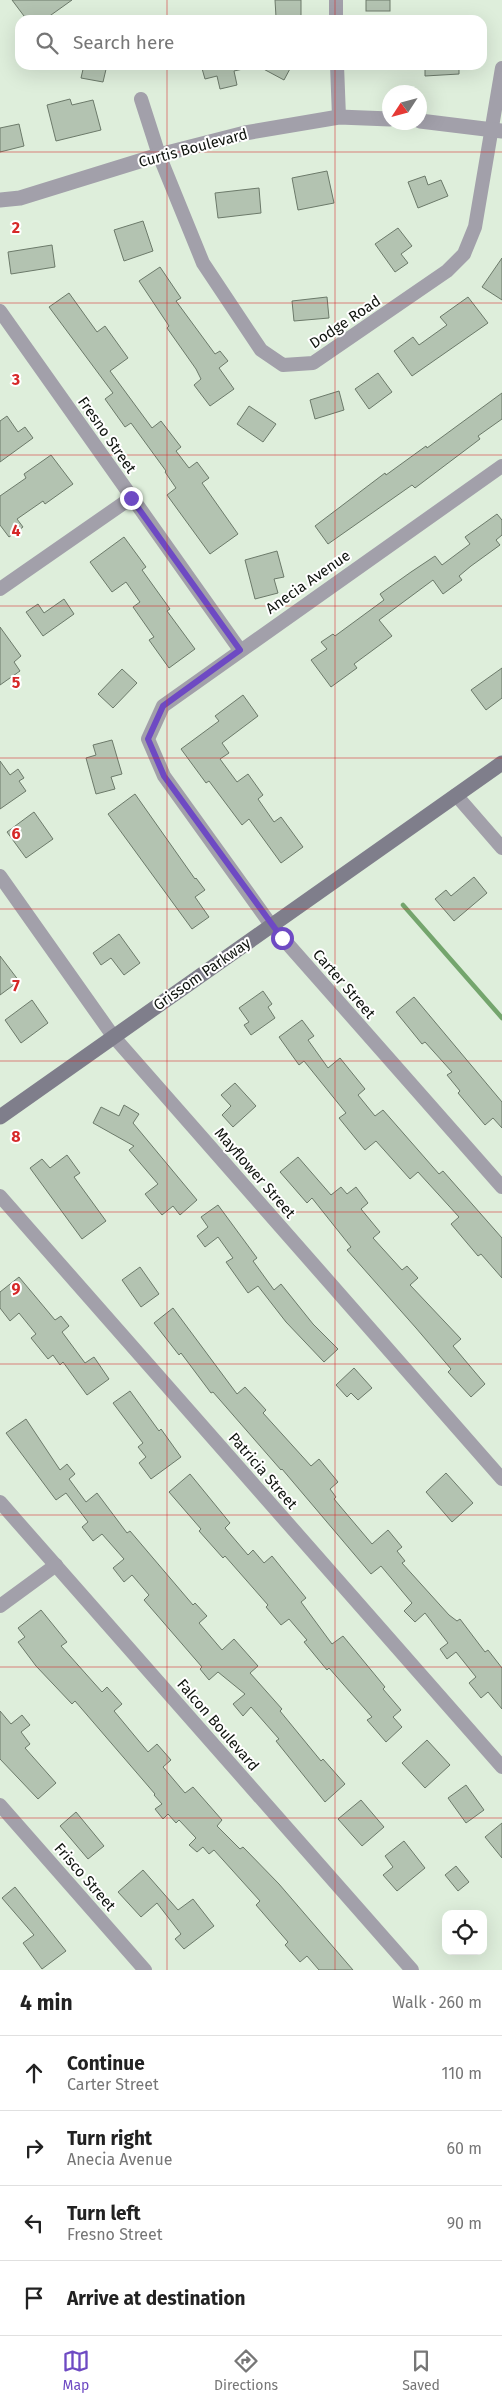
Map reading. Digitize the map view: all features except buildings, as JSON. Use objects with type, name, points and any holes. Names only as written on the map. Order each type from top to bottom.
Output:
[{"type":"main road","name":"Grissom Parkway","points":[[0,1117],[502,763]]},
{"type":"street","points":[[336,0],[336,15]]},
{"type":"street","name":"Dodge Road","points":[[140,99],[159,156],[203,264],[261,350],[283,365],[313,363],[447,271],[464,254],[475,227],[497,129],[502,68]]},
{"type":"street","points":[[337,70],[339,117]]},
{"type":"street","name":"Curtis Boulevard","points":[[0,200],[20,198],[159,156],[245,134],[339,117],[382,119]]},
{"type":"street","points":[[427,122],[497,129]]},
{"type":"street","name":"Fresno Street","points":[[0,311],[240,650]]},
{"type":"street","name":"Anecia Avenue","points":[[148,739],[163,706],[502,466]]},
{"type":"street","points":[[0,589],[131,498]]},
{"type":"street","name":"Carter Street","points":[[148,739],[164,776],[270,925],[502,1187]]},
{"type":"street","points":[[456,796],[502,848]]},
{"type":"street","name":"Mayflower Street","points":[[0,876],[113,1036],[502,1479]]},
{"type":"street","name":"Patricia Street","points":[[0,1196],[502,1767]]},
{"type":"street","name":"Falcon Boulevard","points":[[0,1502],[412,1970]]},
{"type":"street","points":[[0,1606],[56,1564]]},
{"type":"street","name":"Frisco Street","points":[[0,1805],[145,1970]]},
{"type":"waterway","points":[[403,905],[502,1018]]},
{"type":"route","points":[[131,498],[240,650],[163,706],[148,739],[164,776],[270,925],[282,938]]}]
